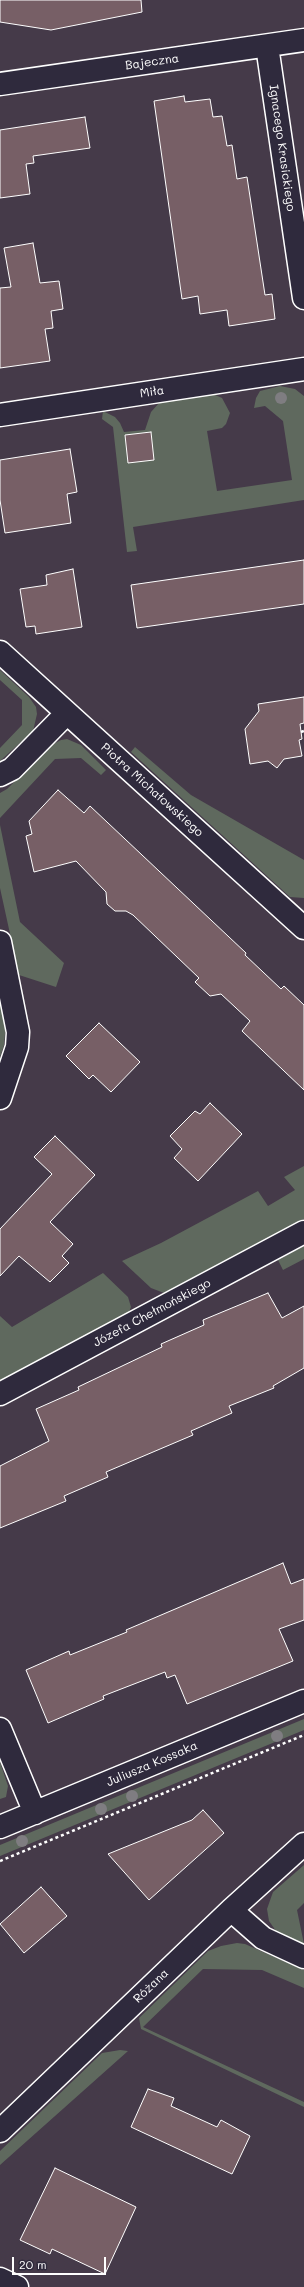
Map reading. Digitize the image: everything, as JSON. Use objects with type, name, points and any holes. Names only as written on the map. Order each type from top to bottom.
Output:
[{"type":"street","name":"Bajeczna","points":[[0,84],[304,40]]},
{"type":"street","name":"Ignacego Krasickiego","points":[[268,46],[304,298]]},
{"type":"street","name":"Miła","points":[[0,415],[304,370]]},
{"type":"street","name":"Piotra Michałowskiego","points":[[0,652],[304,928]]},
{"type":"street","points":[[0,775],[12,769],[67,713]]},
{"type":"street","points":[[0,942],[18,1032],[17,1047],[0,1098]]},
{"type":"street","name":"Józefa Chełmońskiego","points":[[0,1394],[304,1232]]},
{"type":"street","name":"Juliusza Kossaka","points":[[0,1827],[304,1701]]},
{"type":"street","points":[[0,1729],[35,1813]]},
{"type":"street","name":"Różana","points":[[0,2131],[231,1910],[304,1844]]},
{"type":"street","points":[[231,1910],[263,1938],[304,1956]]},
{"type":"street","points":[[0,2279],[17,2287]]},
{"type":"path","points":[[0,1861],[304,1736]]},
{"type":"shaded area","points":[[280,386],[295,389],[304,396],[304,500],[133,527],[137,551],[127,552],[113,427],[102,419],[103,411],[115,417],[120,423],[124,432],[145,430],[151,412],[159,403],[166,400],[213,394],[222,398],[230,413],[226,424],[222,428],[207,431],[217,491],[292,480],[283,421],[265,406],[254,408],[256,398],[260,391]]},
{"type":"shaded area","points":[[0,670],[29,697],[36,707],[37,714],[33,731],[0,761],[0,748],[22,725],[22,700],[0,680]]},
{"type":"shaded area","points":[[67,739],[81,745],[106,770],[101,775],[81,758],[55,759],[0,818],[0,793],[7,789],[53,744]]},
{"type":"shaded area","points":[[135,747],[191,795],[304,860],[304,898],[290,897],[131,752]]},
{"type":"shaded area","points":[[0,825],[20,922],[64,963],[56,987],[19,975],[0,888]]},
{"type":"shaded area","points":[[0,999],[6,1023],[4,1045],[0,1057]]},
{"type":"shaded area","points":[[304,1166],[304,1219],[164,1293],[151,1288],[122,1261],[161,1243],[258,1191],[268,1206],[295,1190],[284,1177]]},
{"type":"shaded area","points":[[304,1246],[304,1259],[283,1270],[278,1260]]},
{"type":"shaded area","points":[[103,1273],[128,1297],[131,1307],[129,1312],[0,1381],[0,1316],[12,1327]]},
{"type":"shaded area","points":[[304,1719],[304,1730],[0,1856],[0,1845]]},
{"type":"shaded area","points":[[0,1762],[8,1786],[6,1797],[0,1799]]},
{"type":"shaded area","points":[[304,1865],[304,1903],[297,1910],[304,1944],[276,1931],[269,1921],[267,1909],[273,1892]]},
{"type":"shaded area","points":[[237,1943],[245,1944],[304,1970],[304,1988],[262,1970],[203,1969],[143,2027],[304,2102],[304,2107],[141,2029],[139,2018],[208,1951],[221,1946]]},
{"type":"shaded area","points":[[120,2050],[128,2051],[0,2165],[0,2151],[102,2053]]},
{"type":"building","points":[[0,0],[141,0],[142,12],[51,30],[0,22]]},
{"type":"building","points":[[184,96],[185,102],[210,99],[213,117],[222,116],[227,146],[232,145],[237,179],[247,177],[265,295],[272,294],[275,319],[229,326],[227,310],[200,314],[198,296],[182,299],[154,101]]},
{"type":"building","points":[[85,117],[90,148],[33,156],[34,163],[26,164],[30,194],[0,198],[0,130]]},
{"type":"building","points":[[33,243],[40,283],[59,281],[63,309],[51,311],[53,328],[45,329],[50,361],[0,368],[0,288],[11,287],[4,248]]},
{"type":"building","points":[[151,432],[154,460],[128,463],[125,435]]},
{"type":"building","points":[[70,449],[77,492],[67,494],[71,523],[5,533],[0,500],[0,460]]},
{"type":"building","points":[[304,560],[304,604],[137,628],[131,585]]},
{"type":"building","points":[[73,569],[82,627],[36,634],[35,626],[26,627],[20,589],[47,585],[46,575]]},
{"type":"building","points":[[304,697],[304,723],[300,724],[302,739],[299,740],[302,756],[284,759],[277,768],[268,761],[250,764],[245,729],[259,711],[258,704]]},
{"type":"building","points":[[58,790],[84,813],[90,806],[246,953],[245,955],[281,989],[284,986],[304,1005],[304,1090],[242,1031],[250,1021],[221,994],[210,996],[195,982],[199,978],[133,915],[126,911],[115,911],[107,904],[106,892],[76,861],[34,872],[26,836],[32,834],[29,821]]},
{"type":"building","points":[[99,1023],[140,1062],[111,1092],[93,1075],[89,1079],[66,1056]]},
{"type":"building","points":[[210,1103],[242,1134],[198,1181],[174,1158],[182,1149],[170,1136],[195,1111],[200,1114]]},
{"type":"building","points":[[55,1136],[95,1175],[50,1222],[73,1244],[62,1256],[69,1263],[50,1282],[19,1256],[0,1276],[0,1229],[52,1174],[34,1157]]},
{"type":"building","points":[[268,1293],[282,1318],[304,1306],[304,1368],[273,1386],[274,1388],[229,1406],[232,1413],[191,1431],[193,1435],[106,1472],[108,1477],[64,1496],[66,1501],[0,1528],[0,1466],[49,1441],[36,1409],[79,1390],[78,1387],[162,1347],[161,1344],[204,1325],[203,1320]]},
{"type":"building","points":[[283,1563],[291,1584],[304,1579],[304,1620],[279,1629],[293,1661],[187,1704],[175,1675],[167,1678],[165,1672],[103,1696],[104,1699],[48,1723],[26,1670],[69,1651],[70,1655],[127,1632],[126,1630]]},
{"type":"building","points":[[203,1810],[224,1833],[149,1900],[108,1854],[192,1820]]},
{"type":"building","points":[[41,1887],[67,1916],[24,1953],[0,1924]]},
{"type":"building","points":[[148,2089],[174,2098],[171,2106],[217,2127],[221,2120],[250,2136],[232,2174],[131,2127]]},
{"type":"building","points":[[55,2168],[136,2207],[105,2274],[52,2249],[50,2254],[20,2240]]}]
